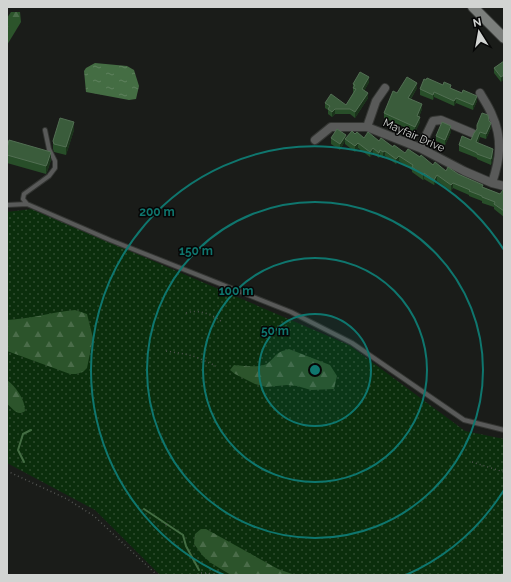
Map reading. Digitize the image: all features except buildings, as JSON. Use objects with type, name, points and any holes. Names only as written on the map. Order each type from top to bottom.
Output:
[{"type":"street","points":[[473,7],[504,38]]},
{"type":"street","points":[[367,127],[376,101],[385,88]]},
{"type":"street","points":[[480,93],[492,115],[500,142],[498,165],[492,183]]},
{"type":"street","points":[[420,148],[432,121],[441,120],[472,133]]},
{"type":"street","name":"Mayfair Drive","points":[[315,140],[331,127],[367,127],[420,148],[464,171],[492,183],[504,186]]},
{"type":"lane","points":[[27,204],[23,199],[24,194],[49,176],[55,168],[55,161],[49,148],[45,130]]},
{"type":"lane","points":[[7,205],[27,204],[110,240],[291,312],[352,343],[464,420],[504,430]]},
{"type":"path","points":[[186,314],[198,311],[210,315],[222,322]]},
{"type":"path","points":[[166,351],[185,354],[216,366]]},
{"type":"path","points":[[472,462],[504,472]]},
{"type":"path","points":[[7,471],[67,499],[94,516],[157,575]]},
{"type":"path","points":[[166,525],[168,521]]},
{"type":"path","points":[[200,573],[209,573],[211,575]]},
{"type":"shaded area","points":[[32,209],[349,345],[465,431],[504,439],[504,575],[160,575],[95,510],[7,463],[7,212]]},
{"type":"green space","points":[[11,12],[20,12],[21,22],[7,45],[7,18]]},
{"type":"green space","points":[[75,310],[87,314],[93,338],[87,368],[83,372],[70,374],[7,351],[7,320]]},
{"type":"green space","points":[[289,349],[330,365],[337,376],[334,389],[311,390],[287,385],[266,387],[255,384],[230,370],[234,365],[265,365],[278,353]]},
{"type":"green space","points":[[7,380],[14,386],[22,398],[25,411],[22,413],[15,411],[7,404]]},
{"type":"green space","points":[[201,529],[206,529],[278,569],[295,575],[231,575],[211,563],[203,556],[194,544],[195,534]]},
{"type":"water","points":[[95,63],[127,66],[134,70],[139,86],[136,99],[129,100],[86,92],[84,71],[86,68]]},
{"type":"waterway","points":[[24,462],[18,450],[23,434],[31,430]]},
{"type":"waterway","points":[[144,509],[183,535],[186,546],[199,570]]}]
